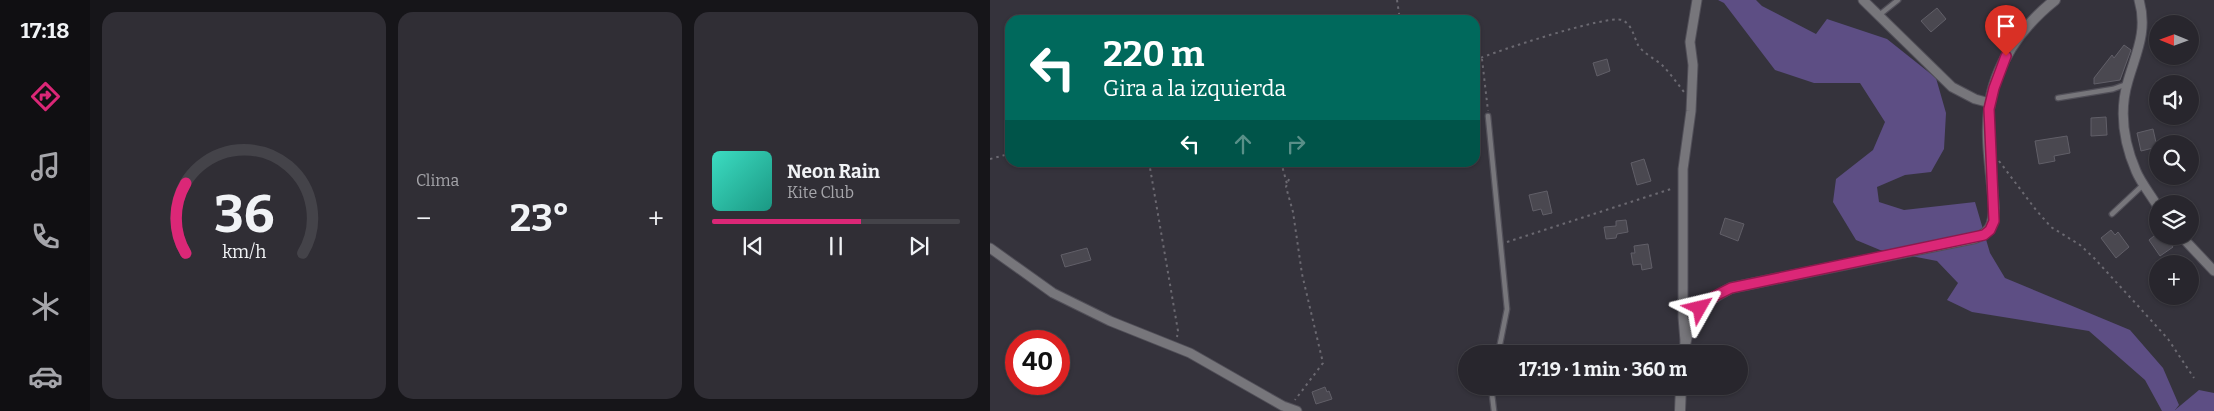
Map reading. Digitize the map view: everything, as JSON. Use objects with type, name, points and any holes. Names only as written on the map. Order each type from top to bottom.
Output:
[{"type":"street","points":[[1684,345],[1684,150],[1692,104],[1690,42],[1697,0]]},
{"type":"street","points":[[1863,0],[1952,87],[1975,99],[1990,103]]},
{"type":"street","points":[[1685,345],[1689,328],[1700,308],[1715,296],[1731,288],[1984,235],[1990,230],[1994,221],[1990,149],[1990,103],[2006,56],[2028,24],[2055,0]]},
{"type":"street","points":[[2139,0],[2142,12],[2141,42],[2127,84],[2122,123],[2136,171],[2151,195]]},
{"type":"street","points":[[2189,245],[2214,271]]},
{"type":"street","points":[[990,248],[1053,293],[1110,321],[1190,353],[1293,409]]},
{"type":"street","points":[[1680,411],[1681,395]]},
{"type":"lane","points":[[1878,16],[1898,0]]},
{"type":"lane","points":[[2058,98],[2113,90],[2127,84]]},
{"type":"lane","points":[[1488,116],[1507,309],[1500,345]]},
{"type":"lane","points":[[2112,214],[2144,184]]},
{"type":"lane","points":[[1492,395],[1494,411]]},
{"type":"path","points":[[1397,0],[1399,15]]},
{"type":"path","points":[[1488,116],[1481,58],[1572,28],[1617,19],[1624,20],[1633,31],[1639,47],[1662,66],[1692,104]]},
{"type":"path","points":[[1990,149],[2041,216],[2052,227],[2094,258],[2168,340],[2194,378]]},
{"type":"path","points":[[990,159],[1005,155]]},
{"type":"path","points":[[1149,167],[1178,331],[1174,347]]},
{"type":"path","points":[[1282,167],[1293,212],[1302,274],[1323,363],[1293,409]]},
{"type":"path","points":[[1287,185],[1289,179]]},
{"type":"path","points":[[1500,244],[1656,195],[1683,184]]},
{"type":"shaded area","points":[[1718,0],[1756,0],[1762,6],[1816,34],[1827,19],[1887,39],[1936,78],[1946,113],[1944,149],[1931,172],[1905,175],[1877,187],[1879,202],[1904,210],[1975,202],[1990,253],[2005,278],[2130,330],[2163,368],[2179,405],[2175,410],[2199,390],[2214,393],[2214,411],[2162,411],[2145,380],[2089,331],[1972,312],[1947,300],[1958,283],[1937,261],[1880,250],[1856,240],[1833,202],[1836,179],[1873,150],[1885,122],[1860,83],[1814,83],[1775,70],[1724,3]]},
{"type":"building","points":[[1937,8],[1946,19],[1931,32],[1921,21]]},
{"type":"building","points":[[2124,45],[2131,50],[2120,80],[2094,84],[2094,78],[2112,55],[2114,58]]},
{"type":"building","points":[[1607,59],[1610,71],[1597,76],[1593,63]]},
{"type":"building","points":[[2106,117],[2107,135],[2091,136],[2091,118]]},
{"type":"building","points":[[2153,129],[2154,135],[2149,135],[2149,149],[2141,151],[2137,133]]},
{"type":"building","points":[[2067,136],[2070,153],[2054,156],[2055,161],[2039,164],[2035,141]]},
{"type":"building","points":[[1644,159],[1651,181],[1637,185],[1631,163]]},
{"type":"building","points":[[1547,191],[1552,213],[1543,215],[1541,209],[1533,211],[1529,195]]},
{"type":"building","points":[[1725,218],[1744,224],[1738,241],[1720,234]]},
{"type":"building","points":[[1626,220],[1628,232],[1617,234],[1616,238],[1606,239],[1604,227],[1616,226],[1616,221]]},
{"type":"building","points":[[2111,230],[2115,235],[2118,232],[2129,247],[2116,258],[2101,238]]},
{"type":"building","points":[[1648,244],[1652,268],[1642,270],[1641,264],[1633,265],[1631,253],[1635,253],[1634,246]]},
{"type":"building","points":[[2152,245],[2172,245],[2173,247],[2161,255],[2159,255]]},
{"type":"building","points":[[1087,248],[1091,260],[1065,267],[1061,255]]},
{"type":"building","points":[[1325,387],[1332,399],[1316,404],[1312,392]]},
{"type":"route","points":[[1700,308],[1715,296],[1731,288],[1984,235],[1990,230],[1994,221],[1989,109],[1994,88],[2006,56]]}]
